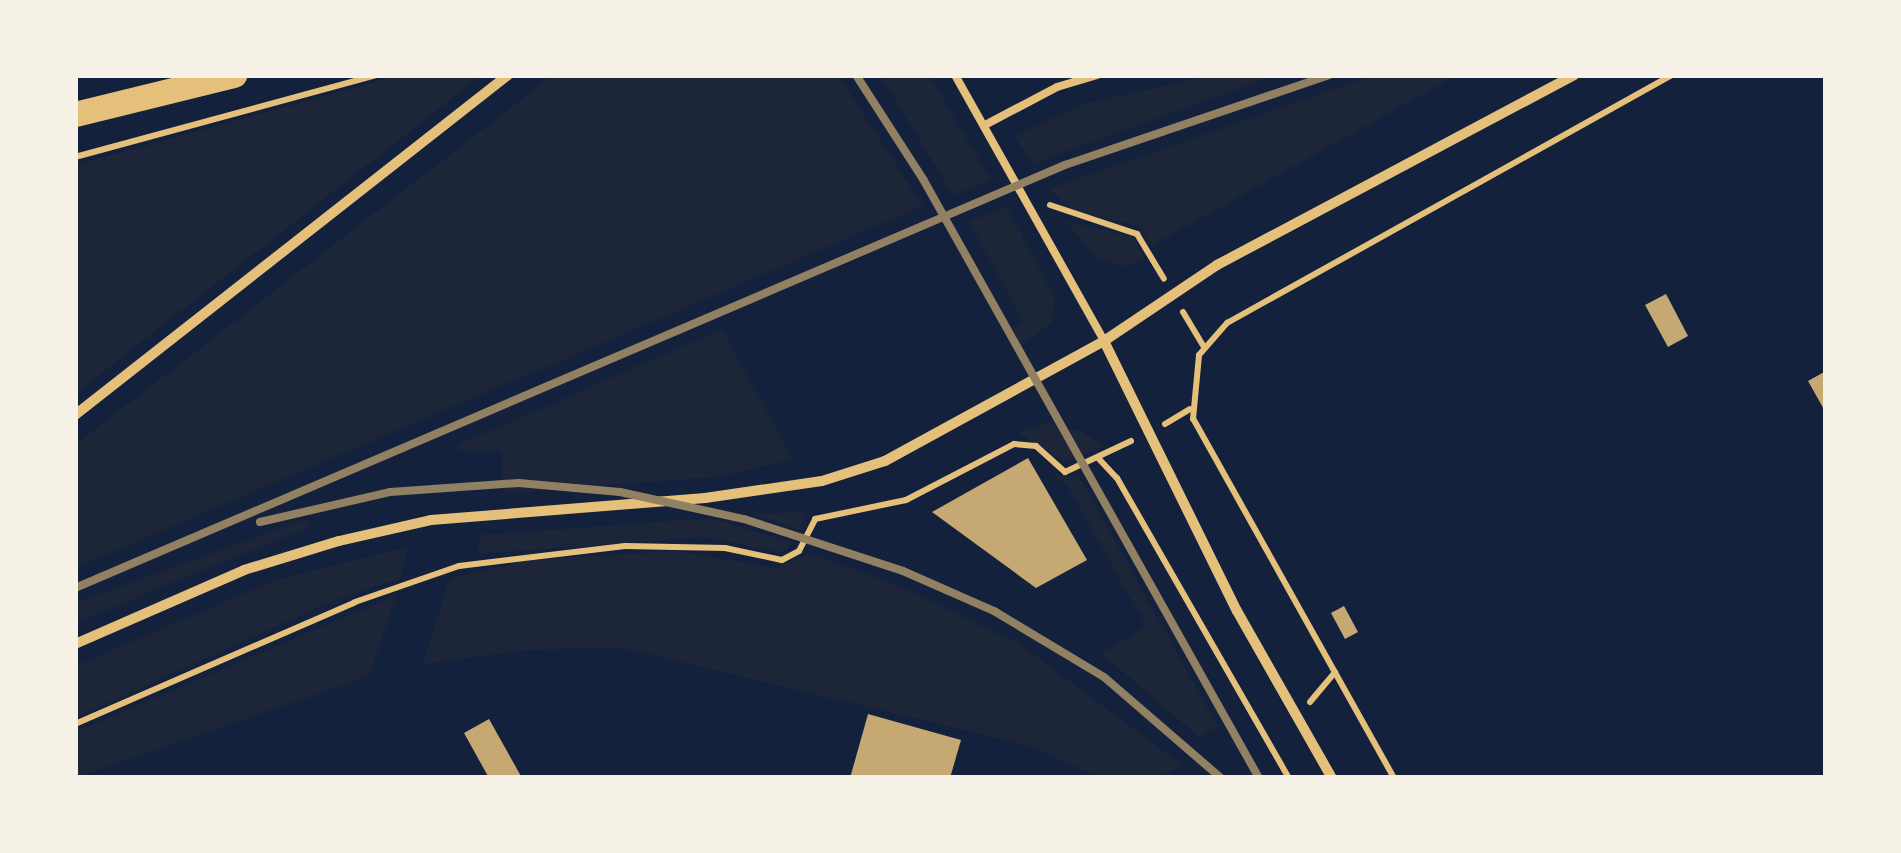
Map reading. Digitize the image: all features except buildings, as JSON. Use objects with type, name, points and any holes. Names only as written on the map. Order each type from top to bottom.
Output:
[{"type":"main road","points":[[75,114],[234,75]]},
{"type":"street","points":[[75,415],[508,75]]},
{"type":"street","points":[[75,644],[244,570],[412,524],[822,481],[885,461],[1104,341],[1172,294],[1356,188],[1575,75]]},
{"type":"street","points":[[1104,341],[1237,611],[1332,778]]},
{"type":"lane","points":[[955,75],[1032,205],[1104,341]]},
{"type":"lane","points":[[985,124],[1057,87],[1097,75]]},
{"type":"path","points":[[75,156],[377,75]]},
{"type":"path","points":[[1394,778],[1190,410],[1203,344],[1227,322],[1672,75]]},
{"type":"path","points":[[1032,205],[1060,205],[1066,215],[1137,234],[1203,344]]},
{"type":"path","points":[[75,724],[356,602],[458,566],[625,546],[725,548],[782,560],[799,551],[816,519],[906,500],[1014,444],[1036,446],[1065,472],[1099,458],[1117,478],[1289,778]]},
{"type":"path","points":[[1298,717],[1335,672]]},
{"type":"shaded area","points":[[400,75],[482,75],[75,394],[75,165]]},
{"type":"shaded area","points":[[553,75],[838,75],[923,206],[75,568],[75,445]]},
{"type":"shaded area","points":[[880,75],[929,75],[991,180],[953,195]]},
{"type":"shaded area","points":[[1214,75],[1276,75],[1032,164],[1015,136],[1083,104]]},
{"type":"shaded area","points":[[1374,75],[1457,75],[1151,246],[1139,226],[1071,210],[1049,189]]},
{"type":"shaded area","points":[[1007,207],[1055,299],[1052,323],[1021,345],[1011,327],[1023,321],[969,222]]},
{"type":"shaded area","points":[[1066,221],[1134,237],[1145,260],[1122,266],[1094,257]]},
{"type":"shaded area","points":[[722,329],[793,460],[715,477],[504,493],[501,451],[459,451],[456,446]]},
{"type":"shaded area","points":[[1046,422],[1083,432],[1103,447],[1066,463],[1019,433]]},
{"type":"shaded area","points":[[1052,474],[1079,476],[1218,727],[1199,737],[1101,653],[1146,626],[1068,487]]},
{"type":"shaded area","points":[[806,512],[799,530],[753,514]]},
{"type":"shaded area","points":[[711,518],[794,543],[782,553],[706,537],[478,554],[481,535]]},
{"type":"shaded area","points":[[306,519],[309,527],[75,623],[75,603]]},
{"type":"shaded area","points":[[407,547],[401,578],[337,599],[75,718],[75,666],[273,581]]},
{"type":"shaded area","points":[[676,551],[776,568],[809,553],[902,587],[1021,645],[1182,765],[1158,778],[1102,778],[1026,745],[619,647],[529,650],[423,664],[450,578],[531,560]]},
{"type":"shaded area","points":[[396,595],[369,676],[75,778],[75,732]]},
{"type":"railway","points":[[856,75],[923,179],[1259,778]]},
{"type":"railway","points":[[75,588],[1065,165],[1330,75]]},
{"type":"railway","points":[[260,522],[390,492],[519,483],[620,492],[744,519],[903,571],[994,611],[1104,677],[1221,778]]}]
